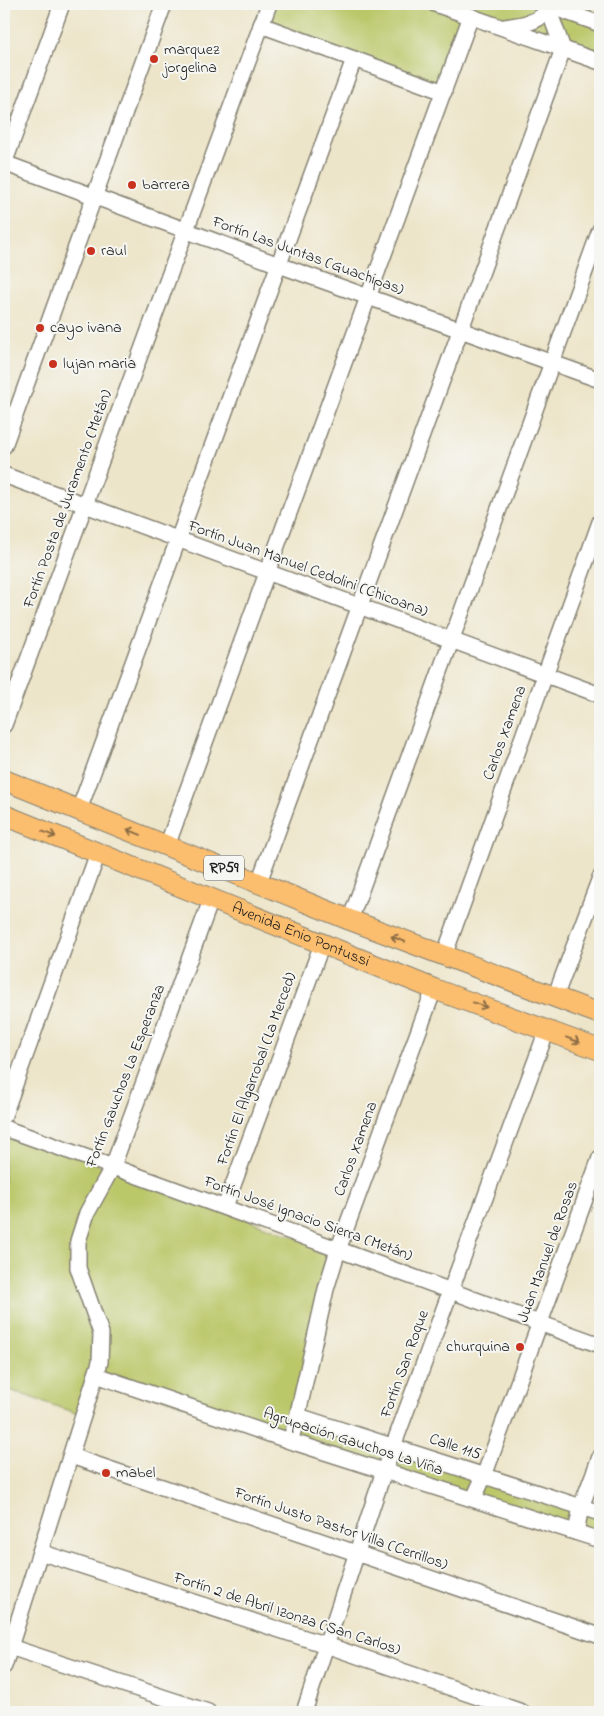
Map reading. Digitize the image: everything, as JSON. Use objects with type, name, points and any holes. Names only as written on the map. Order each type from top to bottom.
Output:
[{"type":"main road","name":"Avenida Enio Pontussi","points":[[4,780],[350,920],[600,1014]]},
{"type":"main road","name":"Avenida Enio Pontussi","points":[[4,816],[434,989],[600,1050]]},
{"type":"street","points":[[4,163],[62,4]]},
{"type":"street","points":[[4,446],[164,4]]},
{"type":"street","name":"Fortín Posta de Juramento (Metán)","points":[[4,725],[269,4]]},
{"type":"street","points":[[435,4],[600,62]]},
{"type":"street","points":[[504,27],[533,22],[544,15],[549,5]]},
{"type":"street","points":[[549,5],[600,24]]},
{"type":"street","points":[[259,882],[564,49],[552,19],[549,5]]},
{"type":"street","points":[[167,846],[370,297],[471,16]]},
{"type":"street","points":[[261,25],[444,92]]},
{"type":"street","points":[[79,810],[354,59]]},
{"type":"street","name":"Fortín Las Juntas (Guachipas)","points":[[4,163],[279,265],[600,380]]},
{"type":"street","points":[[350,920],[600,230]]},
{"type":"street","name":"Fortín Juan Manuel Cedolini (Chicoana)","points":[[4,475],[600,695]]},
{"type":"street","name":"Carlos Xamena","points":[[444,956],[600,522]]},
{"type":"street","points":[[4,1115],[98,854]]},
{"type":"street","points":[[556,997],[600,878]]},
{"type":"street","name":"Fortín Gauchos La Esperanza","points":[[4,1666],[100,1362],[101,1333],[78,1268],[78,1241],[87,1214],[113,1166],[211,900]]},
{"type":"street","name":"Fortín El Algarrobal (La Merced)","points":[[225,1206],[322,944]]},
{"type":"street","name":"Carlos Xamena","points":[[290,1441],[298,1416],[326,1289],[338,1250],[434,989]]},
{"type":"street","name":"Fortín San Roque","points":[[304,1712],[384,1471],[546,1030]]},
{"type":"street","name":"Fortín José Ignacio Sierra (Metán)","points":[[4,1128],[225,1206],[338,1250],[600,1345]]},
{"type":"street","name":"Juan Manuel de Rosas","points":[[474,1498],[484,1476],[600,1158]]},
{"type":"street","name":"Agrupación Gauchos La Viña","points":[[96,1376],[290,1441],[474,1498],[600,1540]]},
{"type":"street","name":"Calle 115","points":[[298,1416],[600,1513]]},
{"type":"street","name":"Fortín Justo Pastor Villa (Cerrillos)","points":[[71,1456],[600,1636]]},
{"type":"street","points":[[576,1532],[582,1507],[600,1457]]},
{"type":"street","name":"Fortín 2 de Abril Izonza (San Carlos)","points":[[40,1552],[326,1645],[522,1712]]},
{"type":"street","points":[[10,1646],[208,1712]]},
{"type":"green space","points":[[273,4],[427,4],[467,18],[443,88],[266,24]]},
{"type":"green space","points":[[435,4],[541,4],[600,25],[600,62]]},
{"type":"green space","points":[[4,1130],[335,1252],[295,1415],[600,1514],[600,1539],[95,1376],[81,1415],[4,1388]]},
{"type":"place","name":"marquez jorgelina","points":[[154,59]]},
{"type":"place","name":"barrera","points":[[132,185]]},
{"type":"place","name":"raul","points":[[91,251]]},
{"type":"place","name":"cayo ivana","points":[[40,328]]},
{"type":"place","name":"lujan maria","points":[[53,364]]},
{"type":"place","name":"churquina","points":[[520,1347]]},
{"type":"place","name":"mabel","points":[[106,1473]]}]
